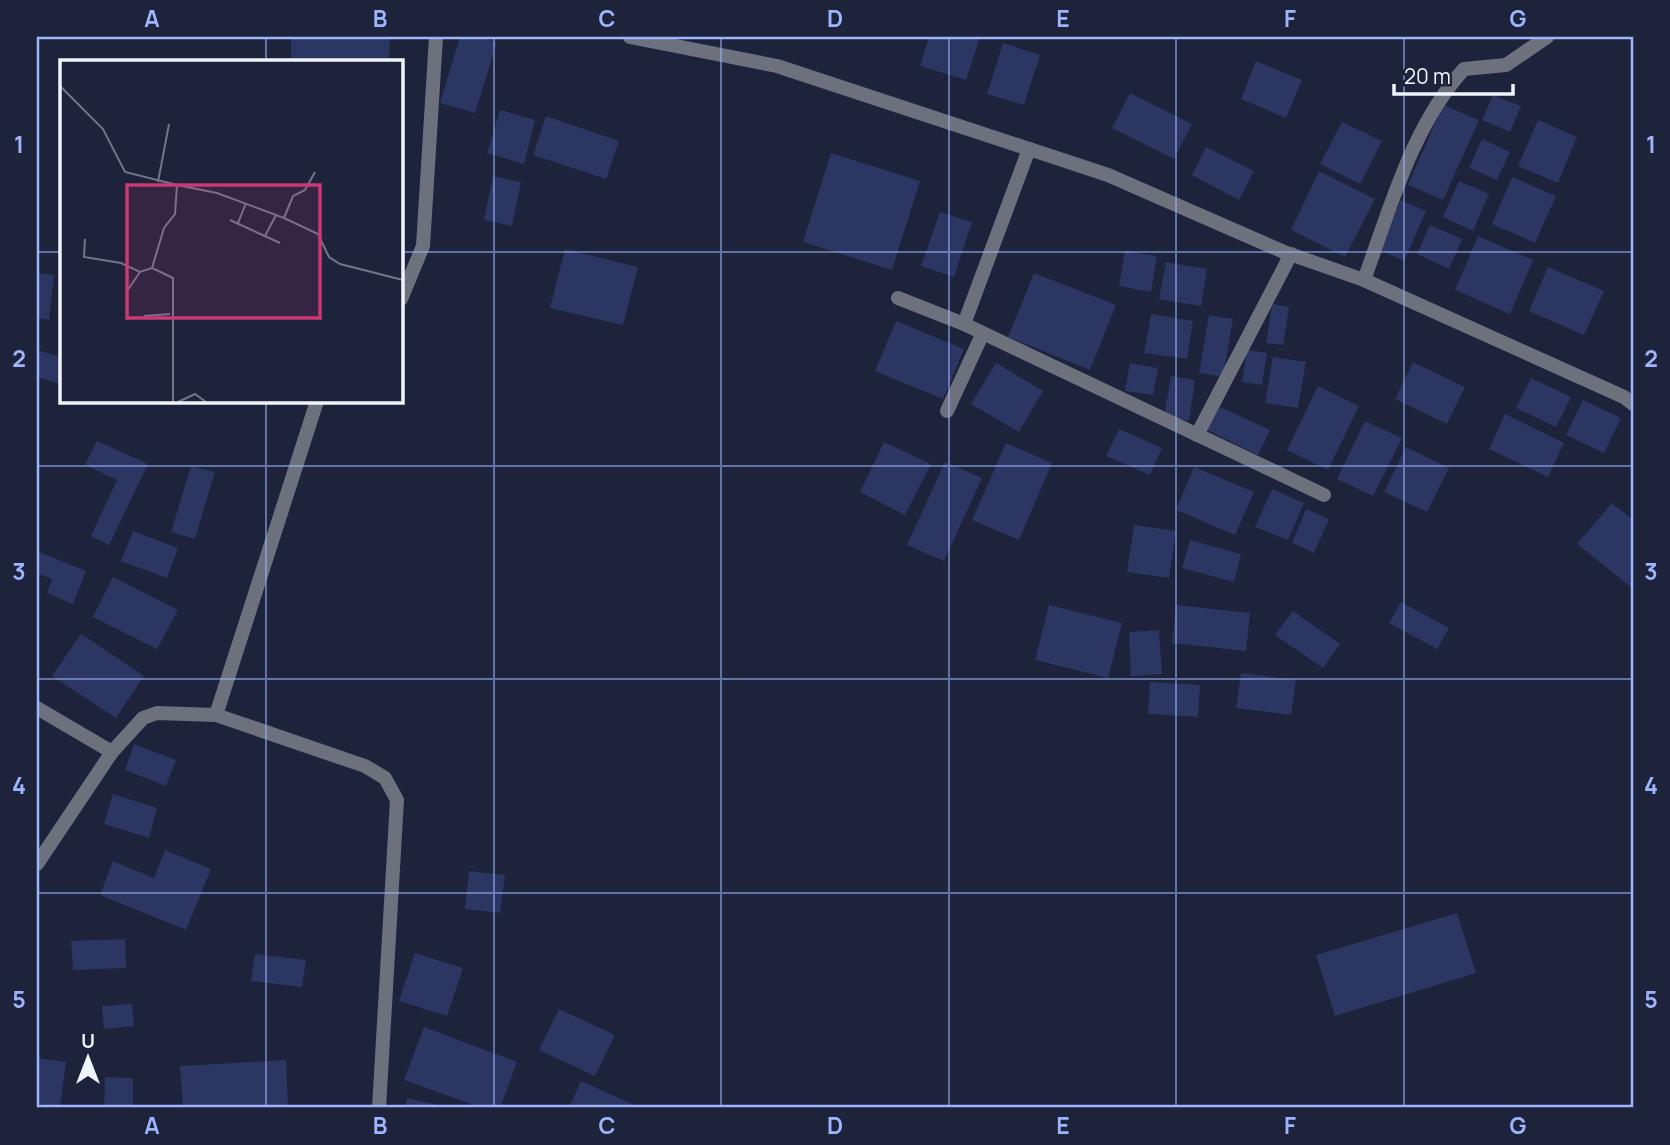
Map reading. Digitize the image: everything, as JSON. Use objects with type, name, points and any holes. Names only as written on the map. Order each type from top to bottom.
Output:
[{"type":"street","points":[[402,296],[422,246],[436,37]]},
{"type":"street","points":[[630,37],[778,66],[1108,175],[1291,254],[1364,280],[1624,397],[1633,404]]},
{"type":"street","points":[[1364,280],[1403,175],[1442,93],[1464,69],[1506,65],[1547,37]]},
{"type":"street","points":[[964,324],[1030,149]]},
{"type":"street","points":[[1197,435],[1291,254]]},
{"type":"street","points":[[898,298],[964,324],[982,335],[1324,495]]},
{"type":"street","points":[[947,411],[982,335]]},
{"type":"street","points":[[216,715],[317,402]]},
{"type":"street","points":[[37,708],[111,752]]},
{"type":"street","points":[[37,864],[111,752],[143,718],[158,713],[216,715],[365,766],[385,778],[397,800],[379,1108]]},
{"type":"building","points":[[291,37],[390,37],[389,60],[291,60]]},
{"type":"building","points":[[460,37],[479,37],[497,42],[475,113],[440,103]]},
{"type":"building","points":[[929,37],[980,37],[966,80],[920,66]]},
{"type":"building","points":[[1003,43],[1040,55],[1024,105],[987,94]]},
{"type":"building","points":[[1256,61],[1302,80],[1286,118],[1241,99]]},
{"type":"building","points":[[1130,93],[1192,124],[1174,159],[1112,128]]},
{"type":"building","points":[[1493,95],[1521,106],[1510,132],[1482,120]]},
{"type":"building","points":[[1443,105],[1479,120],[1443,200],[1408,185]]},
{"type":"building","points":[[500,110],[535,120],[524,164],[487,153]]},
{"type":"building","points":[[546,116],[619,141],[606,179],[533,155]]},
{"type":"building","points":[[1538,120],[1577,137],[1558,183],[1518,166]]},
{"type":"building","points":[[1342,122],[1382,141],[1360,184],[1320,164]]},
{"type":"building","points":[[1482,139],[1510,152],[1497,180],[1469,168]]},
{"type":"building","points":[[1206,147],[1254,171],[1239,200],[1192,175]]},
{"type":"building","points":[[831,153],[920,181],[892,270],[803,242]]},
{"type":"building","points":[[1319,171],[1375,199],[1345,257],[1291,230]]},
{"type":"building","points":[[493,176],[521,182],[512,226],[484,220]]},
{"type":"building","points":[[1512,177],[1556,196],[1535,243],[1492,224]]},
{"type":"building","points":[[1459,181],[1489,194],[1473,231],[1443,217]]},
{"type":"building","points":[[1401,200],[1426,211],[1404,261],[1380,250]]},
{"type":"building","points":[[940,212],[972,222],[954,277],[921,266]]},
{"type":"building","points":[[1430,225],[1462,239],[1449,269],[1417,254]]},
{"type":"building","points":[[1478,236],[1533,260],[1510,314],[1455,290]]},
{"type":"building","points":[[565,249],[638,267],[623,325],[550,308]]},
{"type":"building","points":[[1125,251],[1157,256],[1151,292],[1119,286]]},
{"type":"building","points":[[1166,262],[1207,269],[1201,306],[1159,299]]},
{"type":"building","points":[[1548,267],[1604,291],[1584,335],[1529,311]]},
{"type":"building","points":[[37,273],[54,275],[49,320],[37,318]]},
{"type":"building","points":[[1034,273],[1116,305],[1090,370],[1008,337]]},
{"type":"building","points":[[1272,304],[1289,307],[1283,345],[1266,343]]},
{"type":"building","points":[[1151,314],[1193,321],[1187,359],[1144,353]]},
{"type":"building","points":[[1209,315],[1233,319],[1223,377],[1199,373]]},
{"type":"building","points":[[896,321],[964,349],[943,399],[875,371]]},
{"type":"building","points":[[37,350],[60,357],[60,384],[37,377]]},
{"type":"building","points":[[1247,350],[1267,353],[1262,385],[1242,382]]},
{"type":"building","points":[[1273,357],[1306,362],[1298,408],[1265,403]]},
{"type":"building","points":[[1413,362],[1465,387],[1447,424],[1395,399]]},
{"type":"building","points":[[996,363],[1043,391],[1019,432],[971,404]]},
{"type":"building","points":[[1130,363],[1158,368],[1153,395],[1125,391]]},
{"type":"building","points":[[1171,376],[1195,380],[1189,421],[1164,416]]},
{"type":"building","points":[[1531,378],[1571,397],[1556,427],[1516,408]]},
{"type":"building","points":[[1318,386],[1359,406],[1328,470],[1287,450]]},
{"type":"building","points":[[1583,400],[1621,418],[1604,453],[1566,435]]},
{"type":"building","points":[[1218,406],[1270,430],[1258,455],[1207,430]]},
{"type":"building","points":[[1505,414],[1564,443],[1548,477],[1489,449]]},
{"type":"building","points":[[1365,421],[1402,438],[1373,496],[1337,479]]},
{"type":"building","points":[[1119,429],[1162,448],[1150,475],[1106,456]]},
{"type":"building","points":[[97,441],[148,464],[109,545],[91,536],[117,480],[85,465]]},
{"type":"building","points":[[884,442],[931,464],[905,515],[860,492]]},
{"type":"building","points":[[1006,443],[1052,463],[1019,540],[972,520]]},
{"type":"building","points":[[1406,447],[1449,468],[1427,512],[1384,492]]},
{"type":"building","points":[[945,462],[982,478],[944,561],[907,545]]},
{"type":"building","points":[[191,466],[215,472],[195,539],[171,532]]},
{"type":"building","points":[[1194,467],[1254,492],[1235,535],[1176,510]]},
{"type":"building","points":[[1272,489],[1304,503],[1288,540],[1255,527]]},
{"type":"building","points":[[1612,503],[1633,520],[1632,588],[1577,544]]},
{"type":"building","points":[[1306,509],[1329,519],[1314,553],[1292,543]]},
{"type":"building","points":[[1134,525],[1176,531],[1169,578],[1127,572]]},
{"type":"building","points":[[133,531],[178,548],[167,578],[121,561]]},
{"type":"building","points":[[1190,540],[1241,554],[1234,582],[1182,568]]},
{"type":"building","points":[[37,551],[86,571],[73,604],[47,593],[52,579],[37,573]]},
{"type":"building","points":[[113,577],[178,610],[157,649],[93,617]]},
{"type":"building","points":[[1401,602],[1449,628],[1437,649],[1389,623]]},
{"type":"building","points":[[1049,605],[1122,623],[1108,678],[1035,660]]},
{"type":"building","points":[[1176,605],[1250,613],[1246,651],[1172,643]]},
{"type":"building","points":[[1293,611],[1340,644],[1323,668],[1275,635]]},
{"type":"building","points":[[1159,630],[1162,674],[1131,676],[1129,632]]},
{"type":"building","points":[[81,634],[144,676],[116,718],[52,676]]},
{"type":"building","points":[[1241,673],[1296,680],[1291,715],[1236,708]]},
{"type":"building","points":[[1150,682],[1200,685],[1198,717],[1148,714]]},
{"type":"building","points":[[134,744],[176,760],[166,786],[125,770]]},
{"type":"building","points":[[113,794],[157,808],[149,838],[104,824]]},
{"type":"building","points":[[165,850],[211,869],[186,930],[100,895],[113,861],[154,878]]},
{"type":"building","points":[[469,871],[505,875],[500,913],[465,909]]},
{"type":"building","points":[[1457,913],[1476,973],[1335,1016],[1316,955]]},
{"type":"building","points":[[125,939],[126,968],[73,970],[71,941]]},
{"type":"building","points":[[415,953],[463,968],[447,1016],[399,1001]]},
{"type":"building","points":[[255,954],[306,960],[302,987],[251,981]]},
{"type":"building","points":[[132,1004],[134,1026],[104,1029],[102,1006]]},
{"type":"building","points":[[559,1009],[615,1035],[595,1076],[539,1050]]},
{"type":"building","points":[[424,1027],[517,1062],[500,1108],[482,1108],[404,1080]]},
{"type":"building","points":[[37,1058],[66,1062],[60,1107],[37,1104]]},
{"type":"building","points":[[286,1060],[288,1108],[183,1108],[180,1066]]},
{"type":"building","points":[[105,1077],[133,1078],[133,1108],[104,1108]]},
{"type":"building","points":[[581,1081],[632,1104],[630,1108],[569,1108]]},
{"type":"building","points":[[407,1098],[446,1107],[446,1108],[405,1108]]}]
